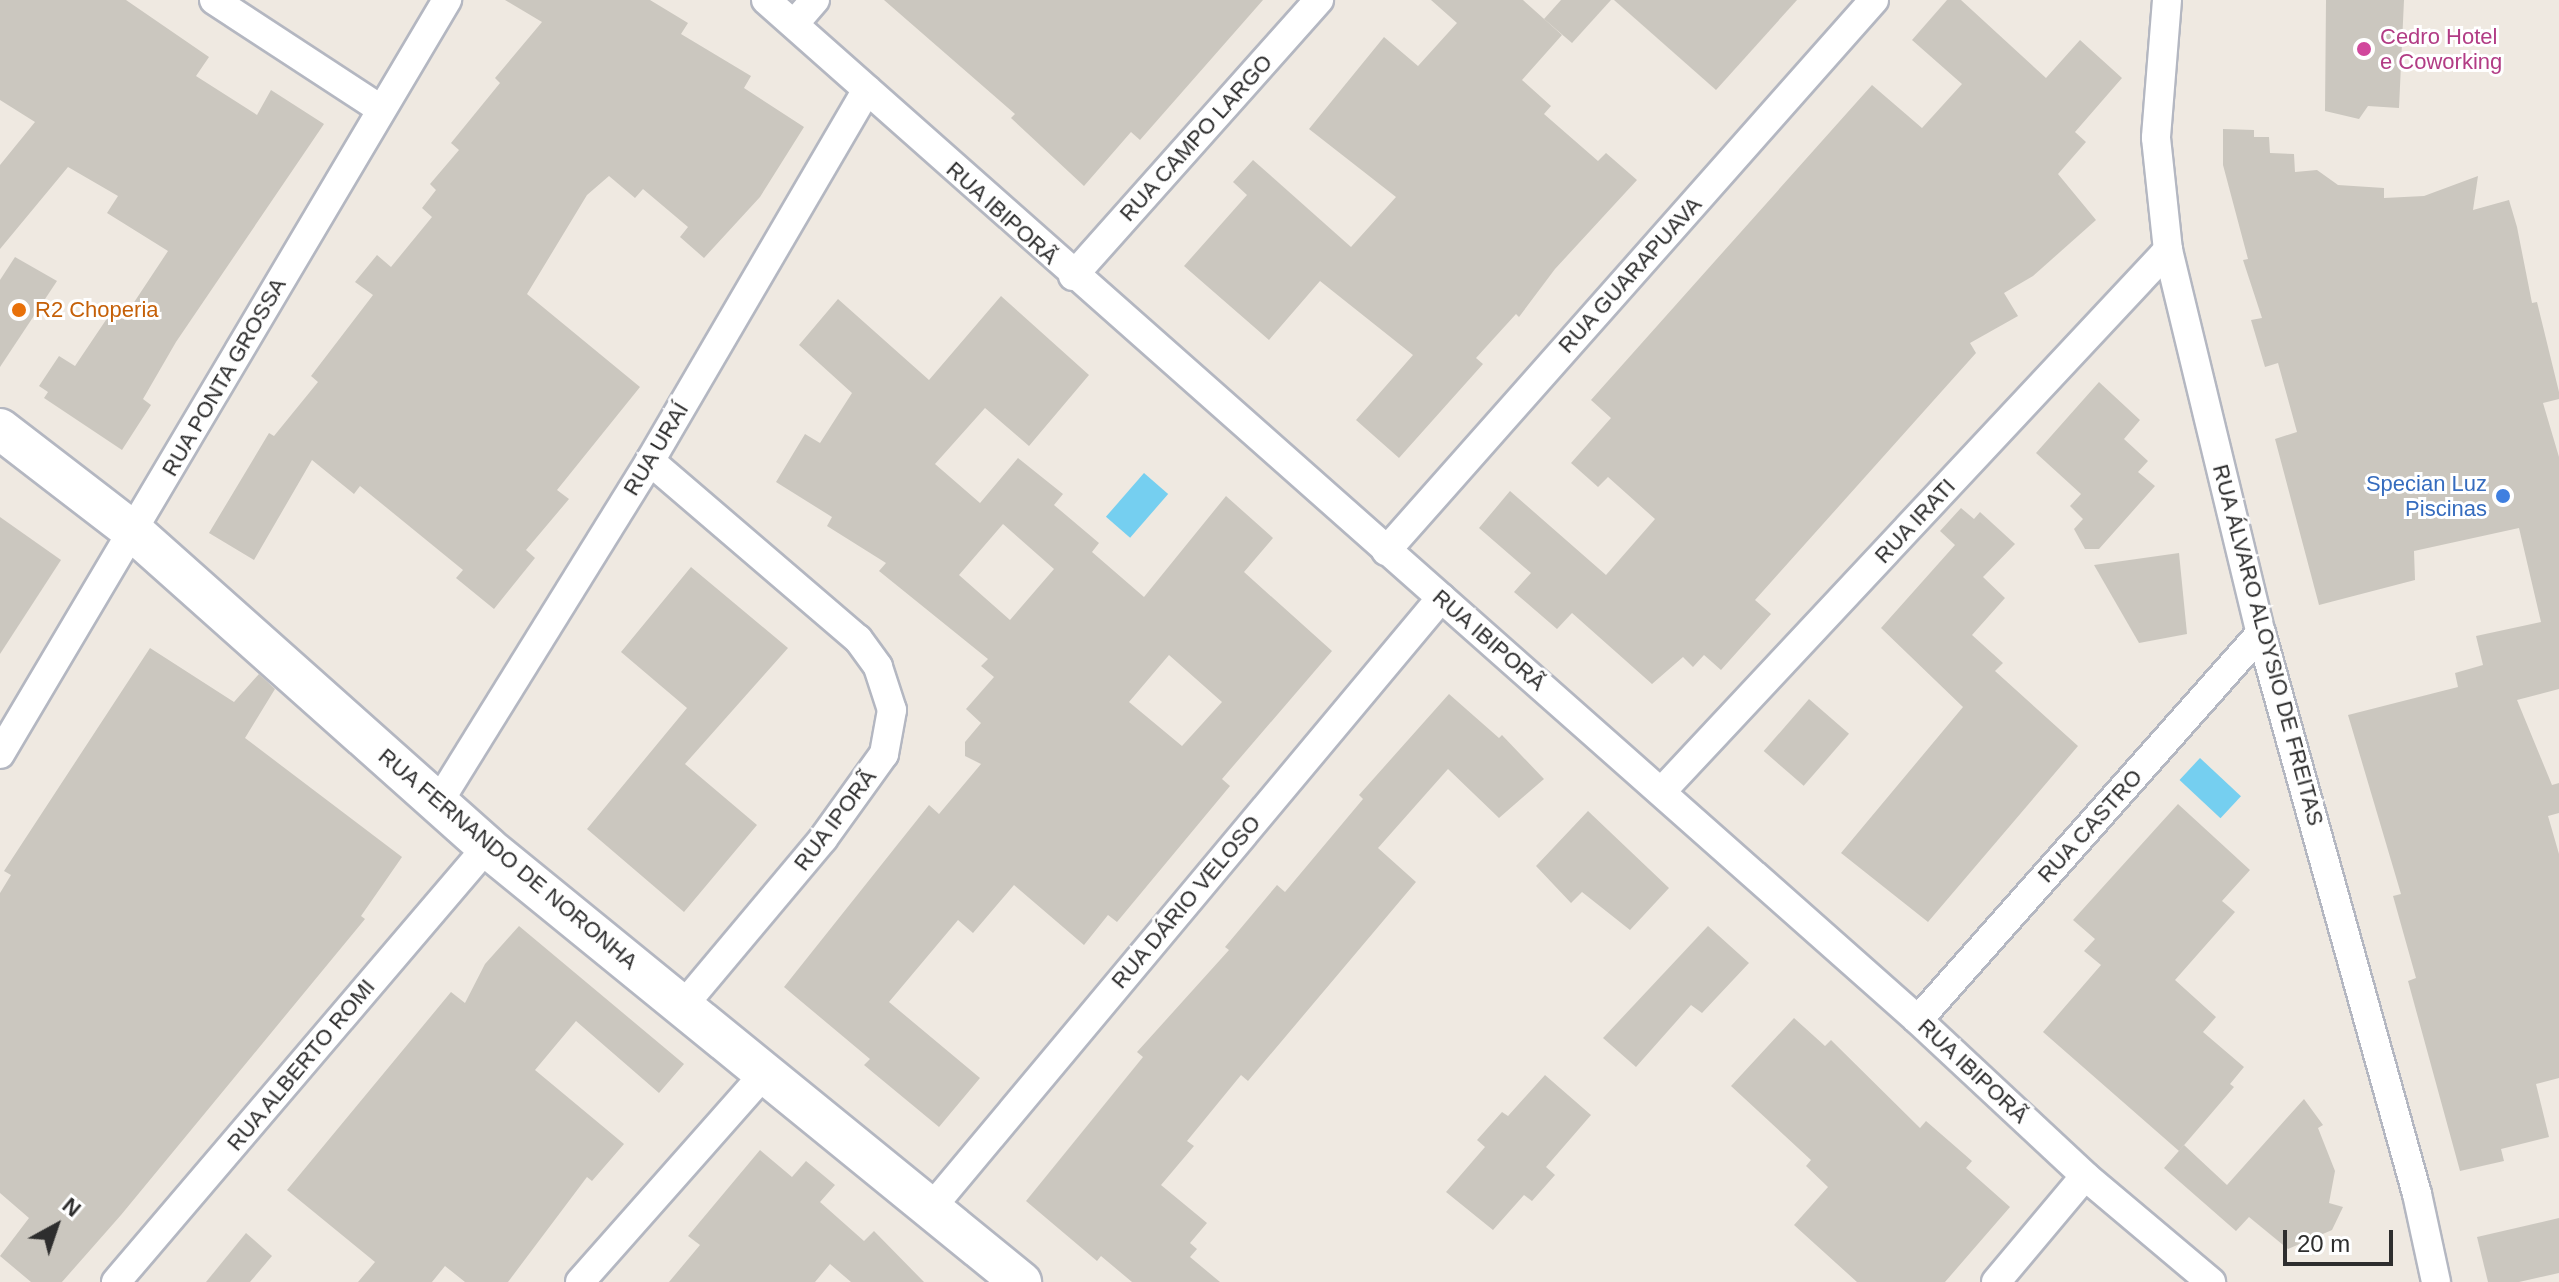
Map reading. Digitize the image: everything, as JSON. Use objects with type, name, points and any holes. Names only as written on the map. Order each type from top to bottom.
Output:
[{"type":"street","points":[[214,0],[379,108]]},
{"type":"street","name":"RUA PONTA GROSSA","points":[[0,754],[135,533],[379,108],[447,0]]},
{"type":"street","name":"RUA IBIPORÃ","points":[[766,0],[1073,276],[1662,791],[1918,1020],[2085,1176],[2211,1282]]},
{"type":"street","points":[[794,24],[815,0]]},
{"type":"street","name":"RUA CAMPO LARGO","points":[[1073,276],[1319,0]]},
{"type":"street","name":"RUA GUARAPUAVA","points":[[1386,551],[1874,0]]},
{"type":"street","name":"RUA ÁLVARO ALOYSIO DE FREITAS","points":[[2167,0],[2156,138],[2168,250],[2261,633],[2417,1194],[2436,1282]]},
{"type":"street","name":"RUA URAÍ","points":[[438,803],[650,461],[867,90]]},
{"type":"street","name":"RUA IRATI","points":[[1662,791],[2168,250]]},
{"type":"street","name":"RUA FERNANDO DE NORONHA","points":[[0,429],[135,533],[487,847],[1021,1282]]},
{"type":"street","name":"RUA IPORÃ","points":[[650,461],[858,639],[878,667],[892,710],[884,754],[823,839],[683,1006]]},
{"type":"street","name":"RUA DÁRIO VELOSO","points":[[932,1207],[1441,598]]},
{"type":"street","name":"RUA CASTRO","points":[[1918,1020],[2261,633]]},
{"type":"street","name":"RUA ALBERTO ROMI","points":[[116,1282],[487,847]]},
{"type":"street","points":[[580,1282],[766,1072]]},
{"type":"street","points":[[1996,1282],[2085,1176]]},
{"type":"water","points":[[1144,473],[1168,494],[1130,538],[1106,517]]},
{"type":"water","points":[[2200,758],[2241,796],[2220,818],[2180,780]]},
{"type":"building","points":[[0,0],[126,0],[209,57],[196,76],[257,115],[271,90],[324,124],[176,342],[143,399],[151,405],[122,450],[44,398],[48,392],[39,386],[59,356],[75,366],[112,311],[123,319],[168,251],[107,213],[118,196],[68,167],[0,249],[0,165],[35,122],[0,100]]},
{"type":"building","points":[[505,0],[650,0],[688,23],[681,34],[751,76],[744,88],[804,127],[760,197],[704,258],[680,237],[688,227],[643,189],[635,198],[609,176],[587,195],[527,294],[640,387],[557,490],[569,499],[526,550],[535,558],[494,609],[456,578],[463,570],[360,486],[354,494],[312,460],[254,560],[209,533],[269,433],[274,436],[318,382],[311,376],[373,295],[355,282],[377,255],[391,267],[432,217],[422,208],[436,190],[430,184],[459,150],[451,143],[500,83],[495,78],[542,22]]},
{"type":"building","points":[[884,0],[1263,0],[1140,140],[1131,132],[1084,186],[1011,118],[1015,114]]},
{"type":"building","points":[[1431,0],[1523,0],[1562,35],[1522,80],[1551,106],[1544,114],[1598,161],[1606,153],[1637,180],[1555,269],[1519,317],[1516,314],[1476,358],[1483,364],[1399,458],[1356,420],[1413,355],[1320,281],[1269,340],[1184,266],[1247,195],[1233,182],[1253,160],[1351,247],[1396,197],[1309,129],[1384,37],[1418,66],[1457,23]]},
{"type":"building","points":[[1561,0],[1611,0],[1572,43],[1544,19]]},
{"type":"building","points":[[1614,0],[1797,0],[1716,90]]},
{"type":"building","points":[[1947,0],[1961,0],[2046,78],[2080,40],[2122,78],[2075,132],[2086,142],[2058,174],[2096,220],[2033,276],[2004,293],[2018,316],[1970,343],[1976,353],[1755,600],[1771,614],[1721,670],[1704,655],[1693,667],[1683,657],[1652,684],[1572,613],[1557,629],[1514,592],[1531,573],[1479,528],[1510,491],[1606,575],[1655,519],[1608,477],[1598,487],[1571,463],[1611,418],[1591,400],[1872,85],[1922,128],[1962,84],[1912,40]]},
{"type":"building","name":"Cedro Hotel e Coworking","points":[[2326,0],[2404,0],[2399,108],[2368,106],[2359,119],[2325,111]]},
{"type":"building","points":[[2223,129],[2254,130],[2254,137],[2269,137],[2270,153],[2294,154],[2295,172],[2317,170],[2338,185],[2384,188],[2384,198],[2424,196],[2478,176],[2473,210],[2509,200],[2517,227],[2532,303],[2537,302],[2559,392],[2559,399],[2543,403],[2559,457],[2559,689],[2517,700],[2552,785],[2559,783],[2559,813],[2548,816],[2559,854],[2559,1078],[2536,1084],[2549,1137],[2501,1149],[2504,1161],[2460,1171],[2408,981],[2416,978],[2393,896],[2401,894],[2348,715],[2458,687],[2455,673],[2483,665],[2476,636],[2541,622],[2519,528],[2414,551],[2415,580],[2319,605],[2275,439],[2297,432],[2278,363],[2265,367],[2251,320],[2262,318],[2243,260],[2248,259],[2223,165]]},
{"type":"building","name":"R2 Choperia","points":[[15,257],[57,281],[0,367],[0,280]]},
{"type":"building","points":[[1001,296],[1089,375],[1029,446],[985,408],[935,464],[980,503],[1018,458],[1063,494],[1054,505],[1099,543],[1092,552],[1144,597],[1226,496],[1273,538],[1244,572],[1332,651],[1222,779],[1230,786],[1117,922],[1108,915],[1084,945],[1014,885],[973,933],[958,920],[889,1002],[980,1078],[939,1127],[864,1065],[870,1059],[784,987],[929,805],[939,814],[981,764],[965,756],[965,742],[981,723],[966,709],[994,677],[981,666],[988,659],[879,571],[886,563],[827,526],[832,517],[776,482],[805,434],[820,443],[852,393],[799,345],[838,299],[929,380]],"holes":[[[1003,524],[1054,569],[1010,620],[959,575]],[[1169,655],[1222,702],[1182,746],[1129,702]]]},
{"type":"building","points":[[2099,382],[2140,420],[2124,439],[2148,461],[2138,472],[2155,486],[2099,549],[2085,549],[2074,529],[2083,519],[2070,506],[2081,494],[2036,453]]},
{"type":"building","points":[[1961,508],[1974,519],[1980,512],[2015,544],[1983,577],[2005,598],[1972,635],[2003,663],[1995,671],[2078,746],[1928,922],[1841,853],[1963,707],[1881,628],[1955,545],[1940,531]]},
{"type":"building","points":[[0,517],[61,560],[0,654]]},
{"type":"building","points":[[2179,553],[2187,634],[2139,643],[2094,565]]},
{"type":"building","points":[[691,567],[788,648],[685,764],[757,825],[684,912],[587,829],[687,708],[621,652]]},
{"type":"building","points":[[150,648],[234,702],[259,674],[275,689],[245,738],[402,857],[361,916],[365,919],[121,1215],[62,1282],[31,1282],[0,1256],[29,1218],[0,1193],[0,893],[11,875],[4,871]]},
{"type":"building","points":[[1449,694],[1499,738],[1502,735],[1544,779],[1499,818],[1448,769],[1378,848],[1416,882],[1248,1081],[1241,1075],[1187,1141],[1194,1146],[1161,1185],[1207,1223],[1190,1243],[1197,1249],[1190,1257],[1220,1282],[1132,1282],[1101,1256],[1097,1261],[1026,1201],[1143,1057],[1137,1052],[1229,950],[1225,947],[1277,885],[1285,892],[1363,799],[1359,795]]},
{"type":"building","points":[[1809,699],[1849,734],[1804,786],[1764,751]]},
{"type":"building","points":[[2178,804],[2250,870],[2222,901],[2235,912],[2175,980],[2216,1017],[2203,1032],[2244,1067],[2230,1084],[2234,1087],[2179,1151],[2043,1032],[2101,965],[2084,951],[2095,939],[2073,920]]},
{"type":"building","points":[[1588,811],[1669,888],[1630,930],[1582,892],[1571,903],[1536,866]]},
{"type":"building","points":[[519,926],[684,1064],[659,1093],[576,1021],[535,1070],[624,1144],[592,1181],[587,1177],[508,1282],[465,1282],[445,1266],[432,1282],[358,1282],[375,1262],[287,1190],[451,992],[465,1003],[485,964]]},
{"type":"building","points":[[1708,926],[1749,963],[1702,1013],[1691,1005],[1636,1067],[1603,1038]]},
{"type":"building","points":[[1794,1018],[1825,1046],[1831,1040],[1920,1128],[1926,1121],[1972,1161],[1966,1168],[2010,1207],[1945,1282],[1857,1282],[1794,1225],[1828,1187],[1806,1166],[1811,1160],[1731,1086]]},
{"type":"building","points":[[1545,1075],[1591,1115],[1546,1167],[1555,1175],[1532,1201],[1524,1195],[1493,1230],[1446,1192],[1485,1147],[1477,1140],[1502,1112],[1508,1116]]},
{"type":"building","points":[[2304,1099],[2323,1125],[2318,1128],[2335,1171],[2329,1203],[2343,1207],[2332,1230],[2288,1249],[2249,1217],[2236,1231],[2164,1168],[2184,1145],[2227,1185]]},
{"type":"building","points":[[760,1150],[792,1177],[806,1161],[835,1185],[820,1202],[864,1241],[874,1231],[924,1282],[851,1282],[830,1264],[815,1282],[669,1282],[700,1245],[688,1236]]},
{"type":"building","points":[[2559,1218],[2559,1273],[2519,1282],[2488,1282],[2477,1237]]},
{"type":"building","points":[[246,1233],[272,1256],[250,1282],[206,1282]]},
{"type":"place","name":"Cedro Hotel e Coworking","points":[[2364,49]]},
{"type":"place","name":"R2 Choperia","points":[[19,310]]},
{"type":"place","name":"Specian Luz Piscinas","points":[[2503,496]]}]
